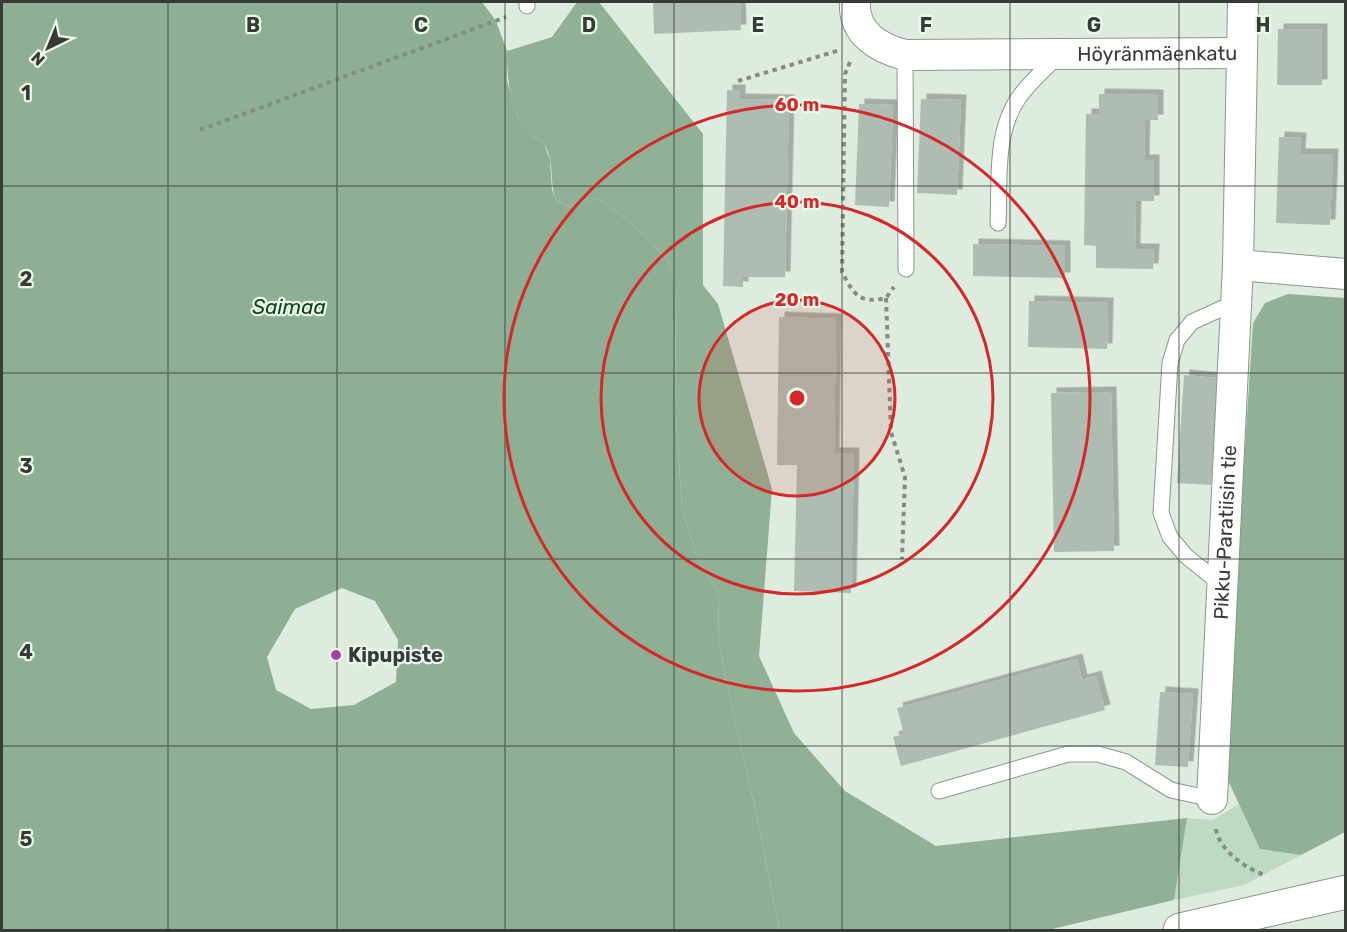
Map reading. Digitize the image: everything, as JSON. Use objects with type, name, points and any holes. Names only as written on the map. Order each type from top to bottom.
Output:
[{"type":"highway","points":[[1180,930],[1346,892]]},
{"type":"street","points":[[855,2],[854,12],[859,38]]},
{"type":"street","points":[[1241,53],[1242,2]]},
{"type":"street","name":"Höyränmäenkatu","points":[[859,38],[905,55],[1241,53],[1238,265]]},
{"type":"street","points":[[1238,265],[1346,274]]},
{"type":"street","name":"Pikku-Paratiisin tie","points":[[1212,799],[1238,265]]},
{"type":"lane","points":[[905,55],[906,269]]},
{"type":"lane","points":[[998,223],[1002,143],[1008,116],[1020,96],[1059,55]]},
{"type":"lane","points":[[1222,585],[1186,556],[1170,537],[1161,513],[1170,363],[1177,340],[1191,322],[1236,302]]},
{"type":"lane","points":[[939,791],[1068,754],[1098,754],[1126,762],[1171,790],[1212,799]]},
{"type":"path","points":[[200,130],[496,21]]},
{"type":"path","points":[[738,81],[859,38]]},
{"type":"path","points":[[859,38],[845,74],[842,272],[851,290],[861,299],[886,298]]},
{"type":"path","points":[[902,559],[905,477],[891,432],[886,298],[906,269]]},
{"type":"path","points":[[1212,799],[1216,834],[1232,856],[1249,870],[1271,877]]},
{"type":"shaded area","points":[[577,2],[599,2],[703,134],[703,285],[718,304],[772,489],[759,656],[794,733],[845,791],[936,846],[1187,818],[1174,900],[1048,930],[779,930],[718,639],[719,595],[696,554],[682,509],[676,418],[675,283],[667,259],[641,232],[612,208],[598,199],[569,207],[556,200],[548,152],[521,122],[510,92],[507,51],[552,37]]},
{"type":"shaded area","points":[[1288,294],[1345,298],[1345,832],[1301,855],[1260,849],[1224,772],[1253,323],[1265,303]]},
{"type":"shaded area","points":[[1239,804],[1260,849],[1301,855],[1244,885],[1174,900],[1187,818],[1213,820]]},
{"type":"water","name":"Saimaa","points":[[2,2],[482,2],[496,21],[507,51],[507,81],[517,115],[528,132],[544,144],[550,160],[552,190],[556,200],[569,207],[598,199],[612,208],[641,232],[667,259],[675,283],[676,418],[682,509],[696,554],[719,595],[718,639],[779,930],[2,930]],"holes":[[[342,588],[375,601],[398,640],[396,682],[354,705],[311,709],[276,690],[267,657],[295,609]]]},
{"type":"building","points":[[653,2],[740,2],[741,30],[654,34]]},
{"type":"building","points":[[1278,29],[1322,29],[1322,85],[1277,85]]},
{"type":"building","points":[[727,90],[740,90],[740,99],[789,100],[785,277],[743,277],[743,287],[723,286]]},
{"type":"building","points":[[1099,94],[1158,95],[1158,120],[1145,120],[1144,160],[1154,160],[1154,201],[1136,201],[1135,249],[1154,249],[1153,269],[1096,268],[1096,246],[1084,245],[1086,114],[1099,114]]},
{"type":"building","points":[[921,99],[961,100],[957,195],[917,193]]},
{"type":"building","points":[[859,104],[893,105],[889,207],[855,205]]},
{"type":"building","points":[[1279,137],[1301,138],[1300,154],[1333,154],[1330,225],[1276,223]]},
{"type":"building","points":[[973,244],[1065,246],[1065,278],[973,276]]},
{"type":"building","points":[[1029,301],[1108,303],[1107,349],[1028,347]]},
{"type":"building","points":[[779,317],[836,319],[834,453],[854,453],[851,593],[794,591],[797,465],[777,465]]},
{"type":"building","points":[[1184,375],[1217,378],[1211,485],[1177,483]]},
{"type":"building","points":[[1111,392],[1114,551],[1054,552],[1051,393]]},
{"type":"building","points":[[1077,659],[1082,680],[1096,676],[1105,710],[901,766],[893,737],[904,734],[897,708]]},
{"type":"building","points":[[1160,692],[1193,694],[1188,767],[1155,765]]},
{"type":"place","name":"Kipupiste","points":[[336,655]]}]
